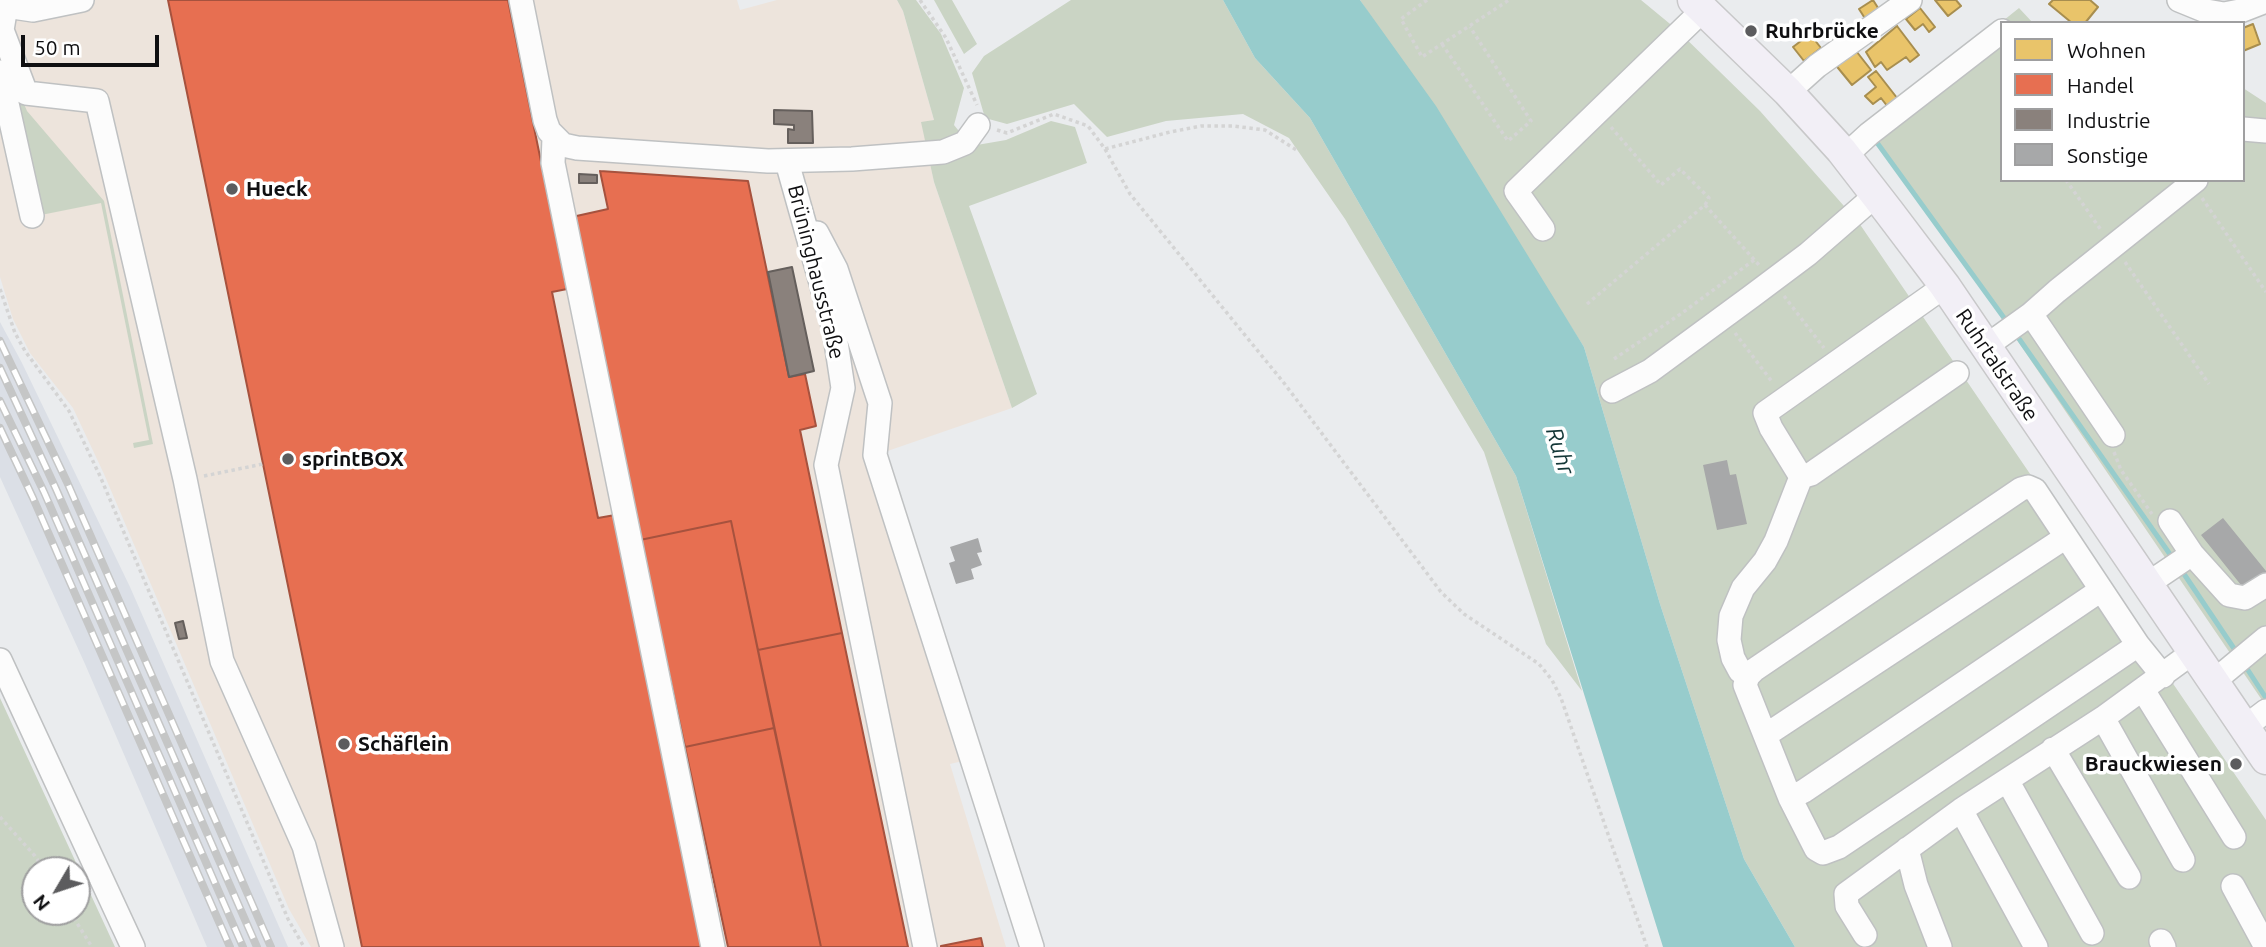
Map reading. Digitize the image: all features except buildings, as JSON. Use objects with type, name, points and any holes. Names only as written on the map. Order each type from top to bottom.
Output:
[{"type":"main road","name":"Ruhrtalstraße","points":[[1698,5],[1788,92],[1845,156],[1945,286],[2192,653],[2213,682],[2255,719],[2266,759]]},
{"type":"street","points":[[82,0],[33,10],[5,3],[2,30],[26,93],[97,101],[185,480],[222,661],[304,846],[332,947]]},
{"type":"street","points":[[522,0],[545,120],[554,138],[553,163],[713,947]]},
{"type":"street","points":[[1788,92],[1817,66],[1910,0]]},
{"type":"street","points":[[2179,0],[2206,11],[2224,14],[2266,1]]},
{"type":"street","points":[[1542,229],[1516,191],[1598,111],[1698,5]]},
{"type":"street","points":[[1845,156],[2000,33]]},
{"type":"street","points":[[0,72],[32,216]]},
{"type":"street","name":"Brüninghausstraße","points":[[554,138],[563,145],[577,148],[787,162],[943,152],[965,143],[978,125]]},
{"type":"street","points":[[2245,129],[2266,131]]},
{"type":"street","name":"Brüninghausstraße","points":[[787,162],[835,329],[843,388],[826,465],[925,947]]},
{"type":"street","points":[[1986,348],[2193,182]]},
{"type":"street","points":[[796,193],[836,269],[880,403],[875,455],[1032,947]]},
{"type":"street","points":[[1612,391],[1650,371],[1723,318],[1808,254],[1876,195]]},
{"type":"street","points":[[1801,477],[1771,428],[1765,413],[1945,286]]},
{"type":"street","points":[[2031,314],[2113,435]]},
{"type":"street","points":[[1801,477],[1811,474],[1957,373]]},
{"type":"street","points":[[1748,676],[1740,671],[1733,658],[1729,640],[1731,616],[1743,588],[1765,561],[1776,541],[1801,477]]},
{"type":"street","points":[[2138,645],[1839,846],[1823,853],[1816,849],[1790,798],[1745,685],[1748,676],[1822,623],[2021,489],[2028,487],[2035,490],[2138,645],[2163,676]]},
{"type":"street","points":[[2170,521],[2192,554],[2229,596],[2245,598],[2266,585]]},
{"type":"street","points":[[1766,735],[2066,537]]},
{"type":"street","points":[[2146,585],[2192,554]]},
{"type":"street","points":[[1790,798],[2102,590]]},
{"type":"street","points":[[2213,682],[2266,638]]},
{"type":"street","points":[[1865,935],[1847,906],[1846,894],[1961,810],[2103,718],[2192,653]]},
{"type":"street","points":[[0,660],[133,947]]},
{"type":"street","points":[[2143,690],[2234,837]]},
{"type":"street","points":[[2103,718],[2183,860]]},
{"type":"street","points":[[2053,749],[2129,877]]},
{"type":"street","points":[[2007,780],[2092,933]]},
{"type":"street","points":[[1961,810],[2036,947]]},
{"type":"street","points":[[1907,849],[1916,885],[1940,947]]},
{"type":"street","points":[[2233,886],[2266,947]]},
{"type":"path","points":[[920,0],[946,38],[977,102],[978,125],[1007,133],[1054,114],[1088,127],[1105,149],[1130,194],[1284,383],[1441,592],[1464,614],[1539,664],[1552,680],[1561,698],[1647,947]]},
{"type":"path","points":[[1427,0],[1401,19],[1422,57],[1509,0]]},
{"type":"path","points":[[1442,44],[1508,141],[1531,121],[1470,27]]},
{"type":"path","points":[[1587,304],[1696,213],[1709,198],[1680,169],[1661,185],[1598,111]]},
{"type":"path","points":[[1105,149],[1170,132],[1201,126],[1222,126],[1265,130],[1298,150]]},
{"type":"path","points":[[2067,182],[2209,384]]},
{"type":"path","points":[[2195,182],[2266,292]]},
{"type":"path","points":[[1614,359],[1754,260]]},
{"type":"path","points":[[0,289],[1,300],[15,333],[69,411],[100,476],[288,919],[304,947]]},
{"type":"path","points":[[1723,318],[1785,398]]},
{"type":"path","points":[[2113,435],[2114,455],[2121,470],[2153,516],[2170,521]]},
{"type":"path","points":[[185,480],[263,464]]},
{"type":"path","points":[[0,817],[35,856]]},
{"type":"path","points":[[79,926],[92,947]]},
{"type":"shaded area","points":[[0,0],[737,0],[740,10],[777,0],[897,0],[903,11],[934,120],[922,123],[934,182],[1012,408],[876,455],[971,759],[950,764],[1006,947],[311,947],[289,909],[104,474],[73,408],[30,353],[13,319],[0,277]]},
{"type":"shaded area","points":[[0,322],[130,587],[288,947],[207,947],[85,664],[0,477]]},
{"type":"green space","points":[[897,0],[916,0],[941,34],[964,88],[954,125],[971,146],[1006,140],[1051,121],[1075,127],[1087,163],[969,206],[1037,394],[1012,408],[934,182],[921,122],[934,120],[903,11]]},
{"type":"green space","points":[[934,0],[952,0],[977,44],[964,54]]},
{"type":"green space","points":[[1071,0],[1223,0],[1255,58],[1310,118],[1516,476],[1582,691],[1546,644],[1484,452],[1345,219],[1289,138],[1243,114],[1166,121],[1107,137],[1074,104],[1007,124],[985,118],[972,73],[984,56]]},
{"type":"green space","points":[[1360,0],[1641,0],[1675,28],[1760,111],[1859,223],[2266,820],[2266,947],[1795,947],[1744,859],[1660,604],[1584,347]]},
{"type":"green space","points":[[2019,8],[2031,21],[2003,21]]},
{"type":"green space","points":[[2000,23],[2000,182],[2245,182],[2245,89],[2266,103],[2266,706],[1936,221],[1867,130]]},
{"type":"green space","points":[[13,78],[27,111],[104,201],[153,444],[134,448],[133,443],[149,440],[101,203],[41,215]]},
{"type":"green space","points":[[0,698],[73,856],[21,856],[21,926],[91,926],[91,895],[115,947],[0,947]]},
{"type":"water","name":"Ruhr","points":[[1223,0],[1360,0],[1436,106],[1584,347],[1660,604],[1744,859],[1795,947],[1663,947],[1516,476],[1310,118],[1255,58]]},
{"type":"waterway","points":[[1878,144],[2007,322]]},
{"type":"waterway","points":[[2015,333],[2174,560]]},
{"type":"waterway","points":[[2180,568],[2237,653]]},
{"type":"waterway","points":[[2244,664],[2266,698]]},
{"type":"railway","points":[[0,341],[67,482],[271,947]]},
{"type":"railway","points":[[0,368],[257,947]]},
{"type":"railway","points":[[0,401],[44,492],[243,947]]},
{"type":"railway","points":[[0,428],[230,947]]},
{"type":"place","name":"Ruhrbrücke","points":[[1751,31]]},
{"type":"place","name":"Hueck","points":[[232,189]]},
{"type":"place","name":"sprintBOX","points":[[288,459]]},
{"type":"place","name":"Schäflein","points":[[344,744]]},
{"type":"place","name":"Brauckwiesen","points":[[2236,764]]}]
